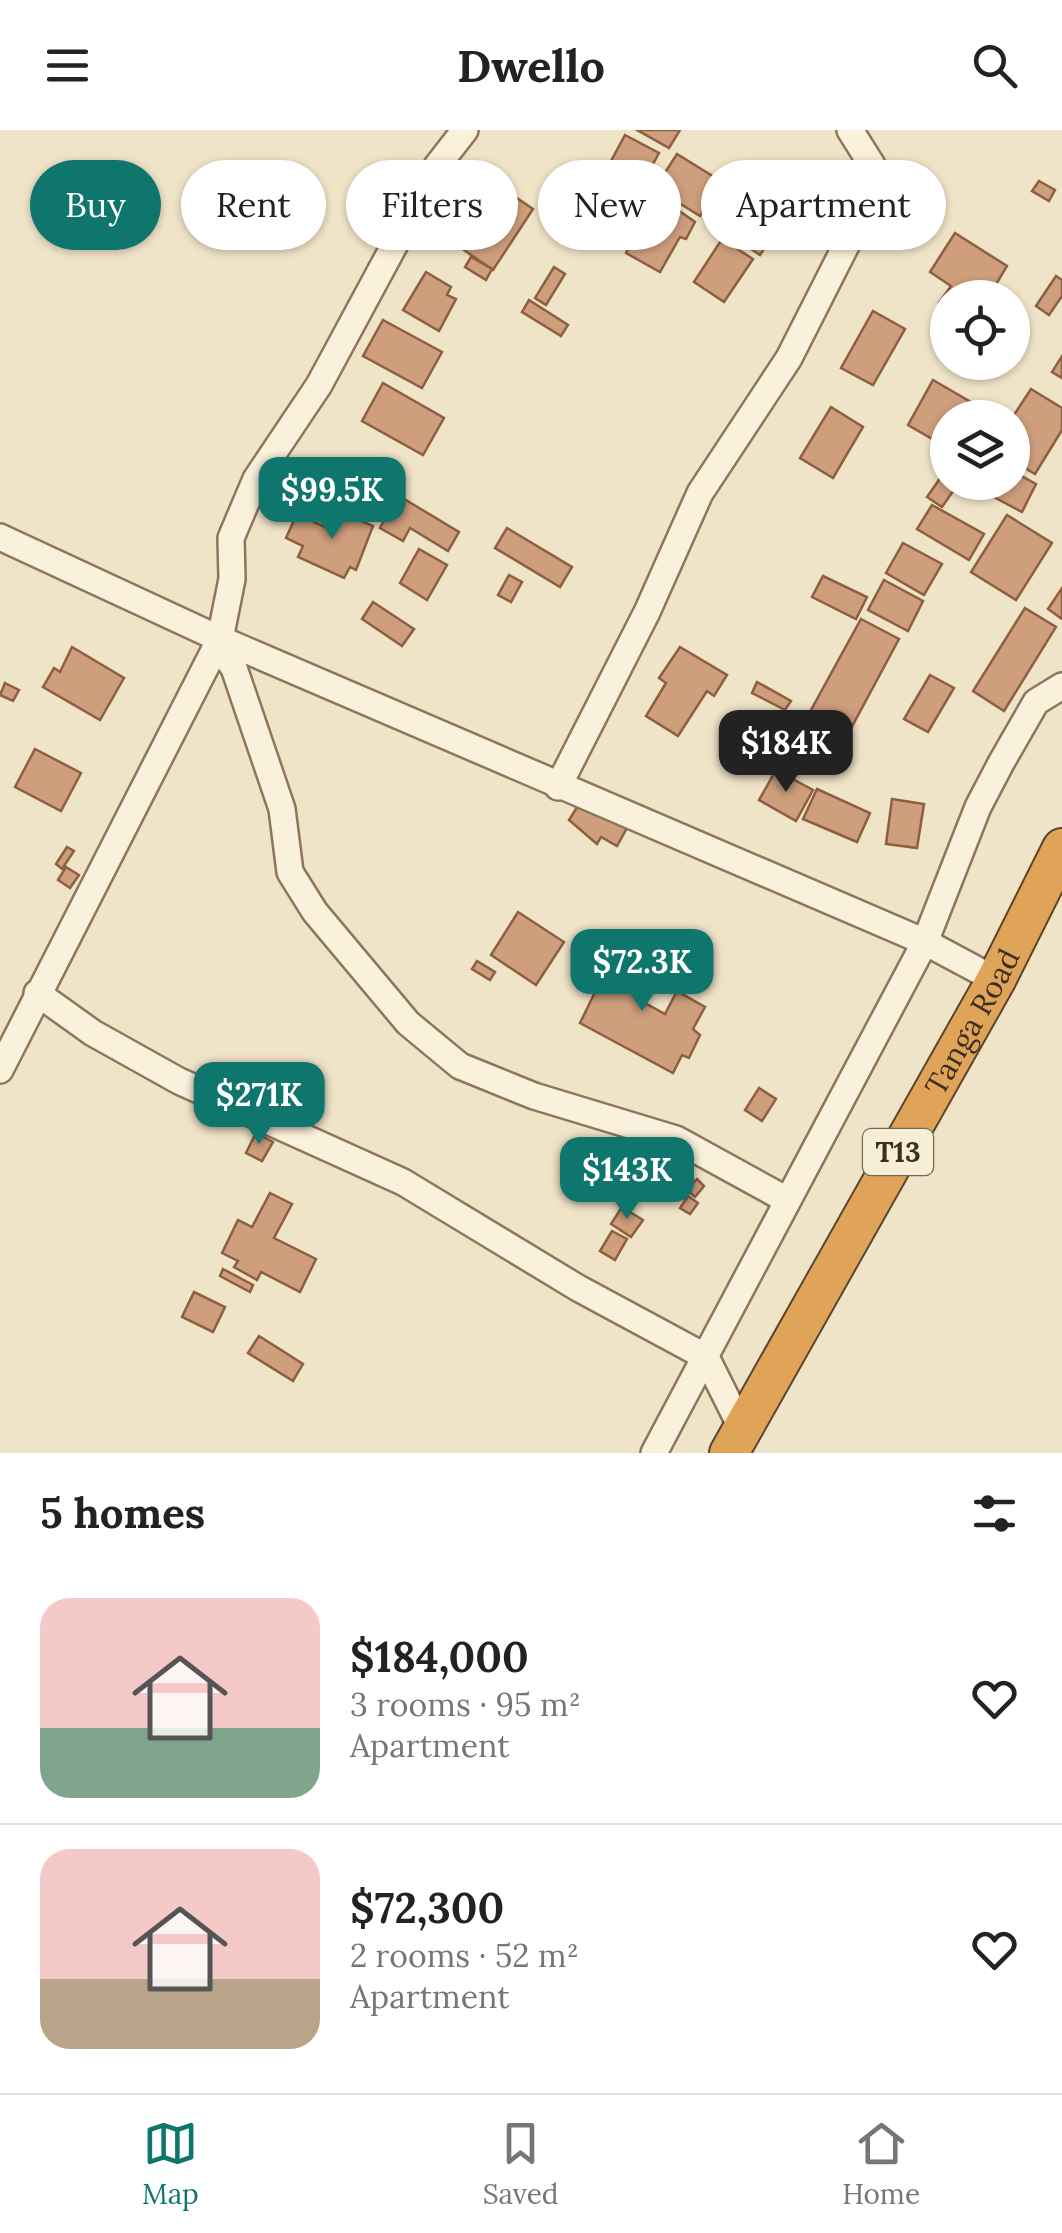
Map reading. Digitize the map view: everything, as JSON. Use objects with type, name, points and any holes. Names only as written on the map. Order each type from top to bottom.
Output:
[{"type":"highway","name":"Tanga Road","points":[[735,1440],[996,980],[1062,848]]},
{"type":"street","points":[[0,1070],[219,642],[232,580],[232,538],[256,479],[320,385],[437,166],[465,130]]},
{"type":"street","points":[[558,787],[647,612],[700,493],[789,358],[868,202],[872,165],[850,130]]},
{"type":"street","points":[[0,537],[219,642],[316,677],[558,787],[925,942],[996,980]]},
{"type":"street","points":[[219,642],[234,668],[282,808],[290,872],[316,912],[408,1023],[460,1066],[534,1096],[676,1138],[788,1200]]},
{"type":"street","points":[[654,1453],[925,942],[978,806],[1036,702],[1062,686]]},
{"type":"street","points":[[38,993],[93,1033],[180,1080],[403,1182],[578,1288],[706,1358],[735,1440]]},
{"type":"building","points":[[637,130],[680,130],[669,148]]},
{"type":"building","points":[[625,135],[659,153],[655,160],[612,160]]},
{"type":"building","points":[[677,154],[701,169],[700,216],[681,204],[681,160],[673,160]]},
{"type":"building","points":[[1039,181],[1055,190],[1049,201],[1032,191]]},
{"type":"building","points":[[518,199],[533,209],[518,232]]},
{"type":"building","points":[[681,212],[695,222],[686,239],[681,237]]},
{"type":"building","points":[[955,233],[1007,266],[999,280],[942,280],[930,272]]},
{"type":"building","points":[[464,250],[506,250],[493,270]]},
{"type":"building","points":[[628,250],[673,250],[660,272],[626,253]]},
{"type":"building","points":[[715,250],[739,250],[753,259],[724,302],[694,282]]},
{"type":"building","points":[[471,257],[492,269],[486,280],[465,267]]},
{"type":"building","points":[[554,267],[565,274],[546,305],[535,298]]},
{"type":"building","points":[[426,272],[451,287],[447,295],[456,299],[439,331],[403,310]]},
{"type":"building","points":[[1056,276],[1062,280],[1062,296],[1049,315],[1036,306]]},
{"type":"building","points":[[529,300],[568,325],[561,336],[522,312]]},
{"type":"building","points":[[873,311],[905,329],[873,385],[841,368]]},
{"type":"building","points":[[383,320],[442,352],[422,388],[363,356]]},
{"type":"building","points":[[1062,356],[1062,378],[1052,372]]},
{"type":"building","points":[[933,380],[967,400],[930,400],[930,438],[908,425]]},
{"type":"building","points":[[383,383],[444,418],[423,455],[362,421]]},
{"type":"building","points":[[1031,389],[1062,408],[1062,430],[1035,474],[1030,471],[1030,400],[1024,400]]},
{"type":"building","points":[[831,407],[863,427],[833,478],[800,458]]},
{"type":"building","points":[[361,473],[459,532],[448,551],[410,528],[403,541],[380,528],[387,515],[350,492]]},
{"type":"building","points":[[999,500],[1028,500],[1022,512]]},
{"type":"building","points":[[932,505],[984,534],[969,560],[917,529]]},
{"type":"building","points":[[336,510],[373,526],[356,570],[350,567],[344,578],[298,557],[303,546],[286,538],[297,514],[327,528]]},
{"type":"building","points":[[1007,515],[1052,543],[1016,600],[971,572]]},
{"type":"building","points":[[507,528],[572,567],[560,587],[495,548]]},
{"type":"building","points":[[903,543],[942,564],[924,595],[886,573]]},
{"type":"building","points":[[419,549],[447,565],[427,600],[400,583]]},
{"type":"building","points":[[509,575],[522,582],[511,602],[498,595]]},
{"type":"building","points":[[823,576],[867,597],[856,619],[812,597]]},
{"type":"building","points":[[884,580],[923,601],[908,631],[868,610]]},
{"type":"building","points":[[1062,588],[1062,619],[1048,609]]},
{"type":"building","points":[[373,602],[414,629],[402,646],[362,619]]},
{"type":"building","points":[[1025,608],[1056,627],[1004,711],[973,691]]},
{"type":"building","points":[[861,619],[899,639],[827,773],[808,762],[814,752],[794,741]]},
{"type":"building","points":[[72,647],[124,678],[100,720],[43,687],[54,668],[60,672]]},
{"type":"building","points":[[680,647],[727,675],[714,696],[707,691],[678,736],[646,716],[666,683],[659,678]]},
{"type":"building","points":[[930,675],[954,688],[928,732],[904,719]]},
{"type":"building","points":[[757,682],[791,701],[785,710],[752,693]]},
{"type":"building","points":[[5,683],[19,690],[13,701],[0,695]]},
{"type":"building","points":[[35,749],[81,773],[61,811],[15,787]]},
{"type":"building","points":[[776,770],[813,790],[796,821],[759,800]]},
{"type":"building","points":[[817,789],[870,813],[857,842],[803,819]]},
{"type":"building","points":[[892,799],[924,804],[917,848],[886,844]]},
{"type":"building","points":[[581,801],[628,826],[617,846],[601,837],[597,844],[569,820]]},
{"type":"building","points":[[67,847],[74,851],[62,869],[56,864]]},
{"type":"building","points":[[66,867],[79,875],[70,888],[58,880]]},
{"type":"building","points":[[518,912],[564,942],[536,985],[491,955]]},
{"type":"building","points":[[618,945],[654,962],[636,998],[665,1014],[677,991],[705,1007],[693,1029],[700,1035],[689,1058],[682,1055],[673,1073],[580,1023]]},
{"type":"building","points":[[477,961],[495,972],[490,980],[472,969]]},
{"type":"building","points":[[759,1088],[776,1099],[762,1121],[745,1110]]},
{"type":"building","points":[[256,1133],[273,1142],[262,1161],[246,1153]]},
{"type":"building","points":[[697,1179],[704,1186],[695,1197],[687,1190]]},
{"type":"building","points":[[270,1193],[292,1204],[274,1238],[316,1259],[300,1292],[261,1272],[257,1280],[234,1267],[238,1261],[222,1253],[238,1220],[252,1227]]},
{"type":"building","points":[[688,1196],[698,1203],[690,1214],[680,1208]]},
{"type":"building","points":[[622,1207],[643,1220],[631,1237],[611,1224]]},
{"type":"building","points":[[612,1231],[627,1239],[615,1260],[600,1251]]},
{"type":"building","points":[[223,1269],[253,1285],[250,1292],[220,1276]]},
{"type":"building","points":[[194,1292],[225,1307],[213,1332],[182,1317]]},
{"type":"building","points":[[259,1336],[303,1364],[293,1381],[248,1353]]}]
